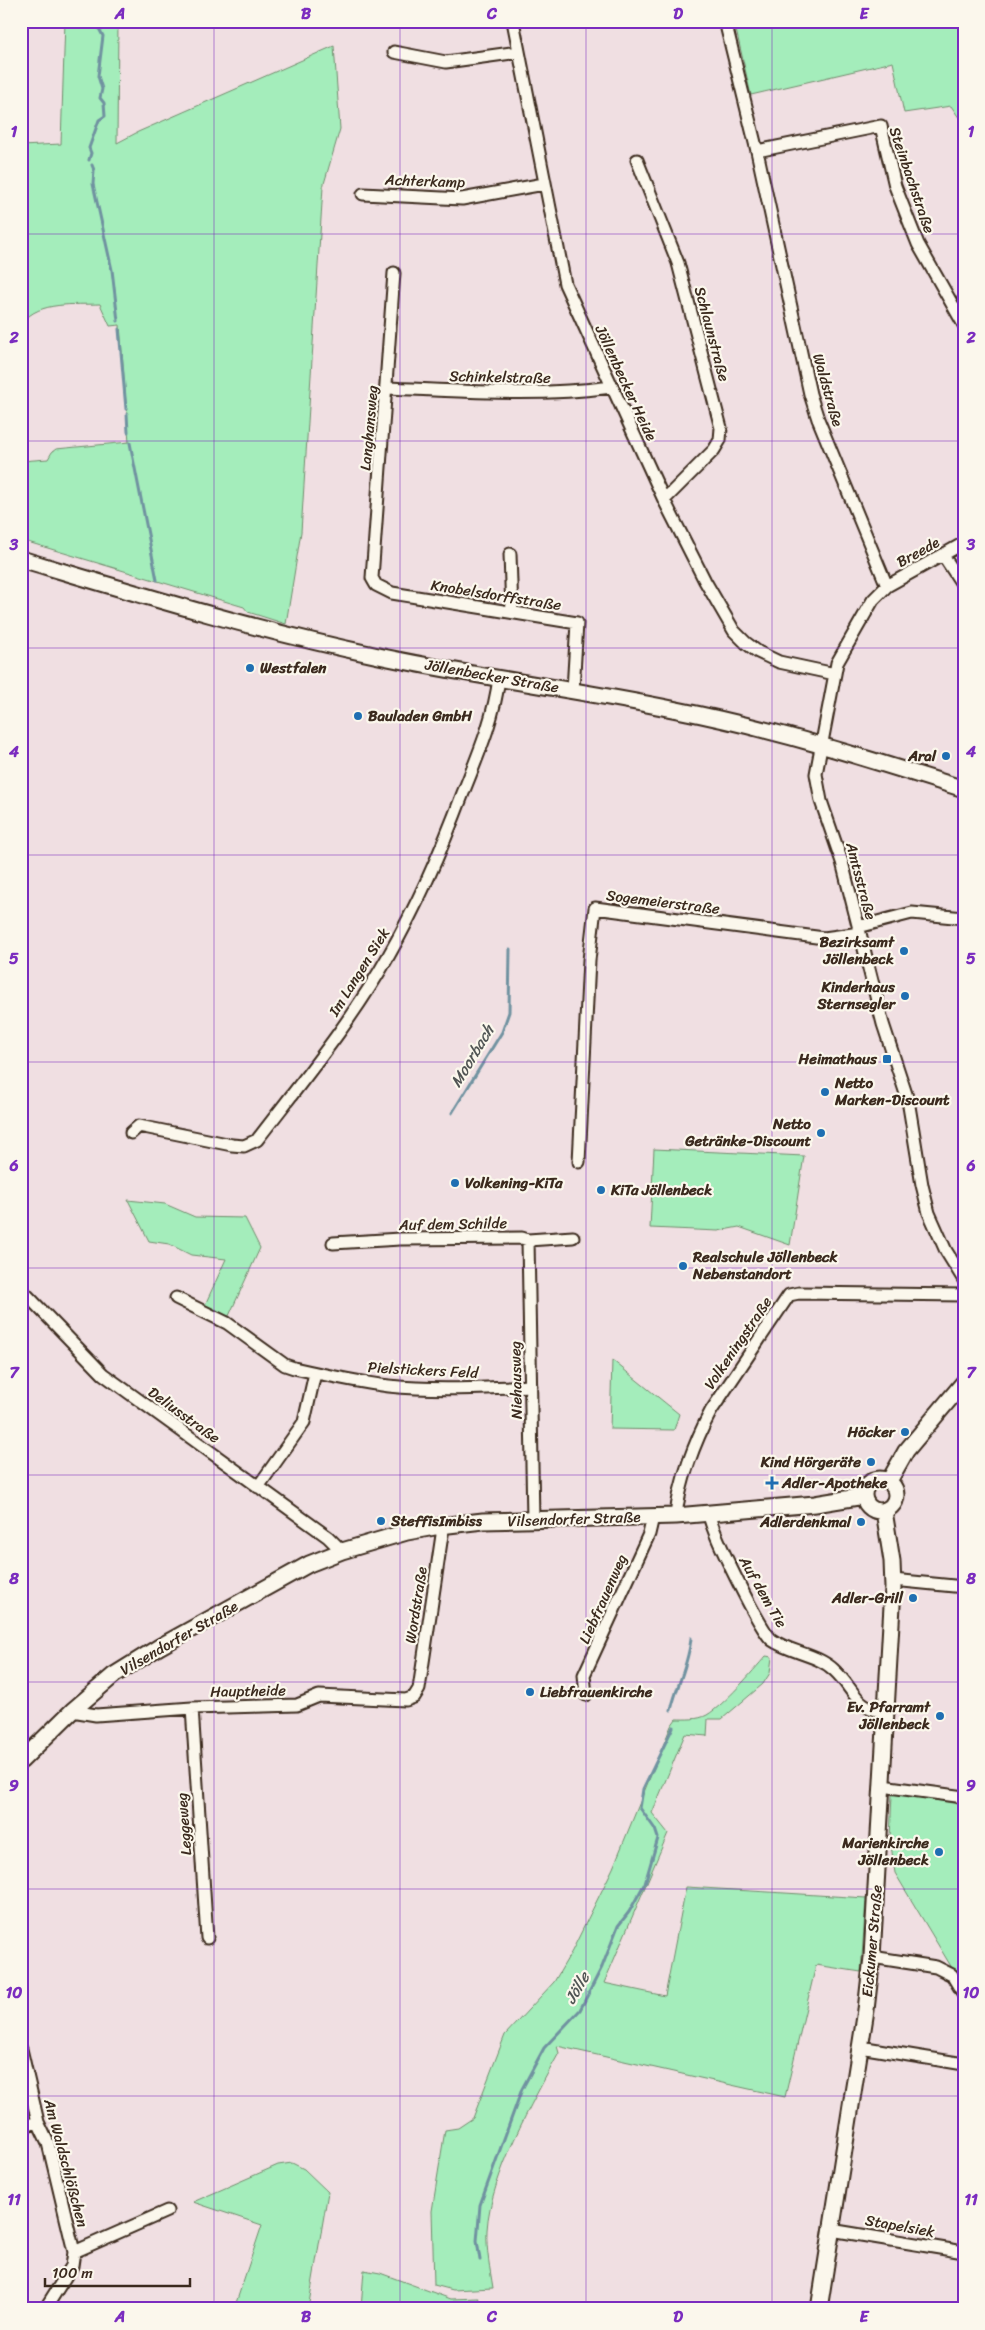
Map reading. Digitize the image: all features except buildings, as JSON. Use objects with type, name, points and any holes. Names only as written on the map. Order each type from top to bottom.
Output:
[{"type":"main road","name":"Jöllenbecker Straße","points":[[21,558],[279,634],[377,656],[573,690],[714,718],[821,745],[964,788]]},
{"type":"main road","points":[[888,1481],[906,1451],[963,1384]]},
{"type":"main road","points":[[882,1479],[888,1481],[894,1487],[896,1497],[891,1507],[884,1511],[871,1508],[864,1496],[866,1489],[872,1481],[882,1479]]},
{"type":"main road","name":"Vilsendorfer Straße","points":[[21,1761],[72,1711],[114,1675],[159,1647],[309,1564],[342,1551],[407,1532],[440,1526],[533,1520],[709,1514],[815,1504],[864,1496]]},
{"type":"main road","name":"Eickumer Straße","points":[[819,2309],[860,2047],[872,1957],[893,1580],[884,1511]]},
{"type":"street","name":"Jöllenbecker Heide","points":[[513,21],[565,284],[664,500],[705,581],[734,630],[746,643],[758,652],[779,662],[835,674]]},
{"type":"street","name":"Waldstraße","points":[[725,21],[757,151],[813,402],[887,586]]},
{"type":"street","points":[[394,52],[446,62],[519,52]]},
{"type":"street","name":"Steinbachstraße","points":[[757,151],[881,126],[895,186],[918,244],[964,326]]},
{"type":"street","name":"Schlaunstraße","points":[[637,160],[678,263],[721,428],[720,440],[714,450],[664,500]]},
{"type":"street","name":"Achterkamp","points":[[363,194],[462,199],[544,184]]},
{"type":"street","name":"Langhansweg","points":[[376,585],[372,569],[387,388],[394,273]]},
{"type":"street","name":"Schinkelstraße","points":[[387,388],[510,394],[568,393],[612,387]]},
{"type":"street","name":"Breede","points":[[887,586],[964,543]]},
{"type":"street","points":[[510,554],[512,612]]},
{"type":"street","points":[[944,555],[964,586]]},
{"type":"street","name":"Knobelsdorffstraße","points":[[376,585],[392,593],[577,623],[573,690]]},
{"type":"street","points":[[821,745],[835,674],[842,654],[873,600],[887,586]]},
{"type":"street","name":"Im Langen Siek","points":[[131,1133],[139,1126],[232,1145],[244,1146],[257,1140],[352,1015],[400,934],[452,822],[490,722],[498,678]]},
{"type":"street","name":"Amtsstraße","points":[[821,745],[816,774],[817,784],[842,862],[884,1024],[908,1100],[922,1185],[929,1213],[946,1251],[964,1280]]},
{"type":"street","name":"Sogemeierstraße","points":[[579,1162],[589,969],[595,908],[824,938],[859,930]]},
{"type":"street","points":[[859,930],[912,913],[964,918]]},
{"type":"street","name":"Auf dem Schilde","points":[[333,1243],[400,1239],[522,1238],[528,1240],[572,1237]]},
{"type":"street","name":"Niehausweg","points":[[528,1240],[533,1520]]},
{"type":"street","name":"Deliusstraße","points":[[21,1289],[102,1374],[328,1537],[342,1551]]},
{"type":"street","name":"Volkeningstraße","points":[[676,1516],[677,1502],[700,1431],[711,1411],[788,1295],[799,1293],[964,1295]]},
{"type":"street","name":"Pielstickers Feld","points":[[176,1298],[227,1323],[285,1364],[315,1373],[390,1386],[466,1389],[531,1386]]},
{"type":"street","points":[[258,1487],[304,1422],[315,1373]]},
{"type":"street","name":"Auf dem Tie","points":[[709,1514],[710,1523],[721,1549],[771,1639],[822,1661],[835,1670],[861,1703],[869,1708],[886,1712]]},
{"type":"street","name":"Liebfrauenweg","points":[[586,1694],[584,1676],[649,1534],[653,1517]]},
{"type":"street","name":"Wordstraße","points":[[419,1689],[442,1535],[440,1526]]},
{"type":"street","points":[[893,1580],[964,1586]]},
{"type":"street","name":"Hauptheide","points":[[72,1711],[96,1715],[192,1708],[297,1705],[319,1696],[406,1700],[414,1696],[419,1689]]},
{"type":"street","name":"Leggeweg","points":[[192,1708],[207,1938]]},
{"type":"street","points":[[882,1786],[964,1797]]},
{"type":"street","points":[[872,1957],[936,1967],[952,1976],[964,1995]]},
{"type":"street","points":[[860,2047],[964,2064]]},
{"type":"street","name":"Am Waldschlößchen","points":[[21,2049],[38,2122],[48,2143],[74,2252]]},
{"type":"street","points":[[21,2127],[38,2122]]},
{"type":"street","points":[[45,2309],[72,2266],[74,2252],[167,2211]]},
{"type":"street","name":"Stapelsiek","points":[[831,2230],[964,2252]]},
{"type":"green space","points":[[65,21],[118,21],[117,143],[334,46],[340,129],[323,187],[301,532],[286,624],[248,612],[244,607],[21,540],[21,461],[48,459],[56,449],[129,442],[120,325],[110,326],[100,304],[48,307],[38,310],[23,322],[21,318],[21,146],[61,144]]},
{"type":"green space","points":[[734,21],[964,21],[964,125],[951,106],[904,113],[893,62],[751,95]]},
{"type":"green space","points":[[654,1149],[804,1156],[790,1245],[739,1227],[718,1231],[650,1228]]},
{"type":"green space","points":[[128,1200],[165,1204],[195,1217],[245,1218],[260,1248],[228,1318],[204,1307],[226,1259],[191,1255],[169,1244],[149,1241]]},
{"type":"green space","points":[[612,1360],[679,1414],[674,1430],[610,1429]]},
{"type":"green space","points":[[766,1656],[772,1657],[770,1673],[763,1684],[722,1719],[708,1719],[707,1736],[685,1734],[652,1813],[668,1833],[604,1983],[665,1996],[686,1887],[866,1898],[861,1972],[816,1965],[785,2097],[557,2046],[559,2053],[514,2139],[504,2163],[490,2209],[487,2244],[493,2288],[453,2290],[434,2285],[432,2211],[445,2130],[458,2128],[473,2118],[505,2035],[554,1982],[572,1951],[613,1868],[671,1726],[676,1719],[700,1718],[714,1710]]},
{"type":"green space","points":[[894,1793],[964,1805],[964,1988],[895,1873],[890,1838],[892,1795]]},
{"type":"green space","points":[[292,2163],[304,2169],[328,2192],[308,2309],[234,2309],[262,2225],[193,2202],[278,2165]]},
{"type":"green space","points":[[364,2270],[380,2273],[451,2299],[479,2298],[475,2309],[361,2309]]},
{"type":"waterway","points":[[89,160],[91,153],[89,148],[99,120],[105,116],[104,103],[100,98],[102,89],[98,76],[103,36],[95,21]]},
{"type":"waterway","points":[[961,21],[964,27]]},
{"type":"waterway","points":[[92,165],[94,170],[93,184],[112,270],[118,321]]},
{"type":"waterway","points":[[119,329],[126,409]]},
{"type":"waterway","points":[[127,414],[128,432]]},
{"type":"waterway","points":[[130,443],[157,580]]},
{"type":"waterway","name":"Moorbach","points":[[452,1113],[502,1032],[509,1012],[510,949]]},
{"type":"waterway","name":"Jölle","points":[[671,1710],[688,1656],[691,1638]]},
{"type":"waterway","name":"Jölle","points":[[480,2260],[477,2241],[480,2205],[522,2089],[544,2048],[580,2010],[602,1967],[618,1926],[629,1912],[645,1883],[658,1838],[655,1829],[640,1808],[643,1789],[673,1727]]},
{"type":"place","name":"Westfalen","points":[[250,668]]},
{"type":"place","name":"Bauladen GmbH","points":[[358,716]]},
{"type":"place","name":"Aral","points":[[946,756]]},
{"type":"place","name":"Bezirksamt Jöllenbeck","points":[[904,951]]},
{"type":"place","name":"Kinderhaus Sternsegler","points":[[905,996]]},
{"type":"place","name":"Heimathaus","points":[[887,1059]]},
{"type":"place","name":"Netto Marken-Discount","points":[[825,1092]]},
{"type":"place","name":"Netto Getränke-Discount","points":[[821,1133]]},
{"type":"place","name":"Volkening-KiTa","points":[[455,1183]]},
{"type":"place","name":"KiTa Jöllenbeck","points":[[601,1190]]},
{"type":"place","name":"Realschule Jöllenbeck Nebenstandort","points":[[683,1266]]},
{"type":"place","name":"Höcker","points":[[905,1432]]},
{"type":"place","name":"Kind Hörgeräte","points":[[871,1462]]},
{"type":"place","name":"Adler-Apotheke","points":[[772,1483]]},
{"type":"place","name":"SteffisImbiss","points":[[381,1521]]},
{"type":"place","name":"Adlerdenkmal","points":[[861,1522]]},
{"type":"place","name":"Adler-Grill","points":[[913,1598]]},
{"type":"place","name":"Liebfrauenkirche","points":[[530,1692]]},
{"type":"place","name":"Ev. Pfarramt Jöllenbeck","points":[[940,1716]]},
{"type":"place","name":"Marienkirche Jöllenbeck","points":[[939,1852]]}]
